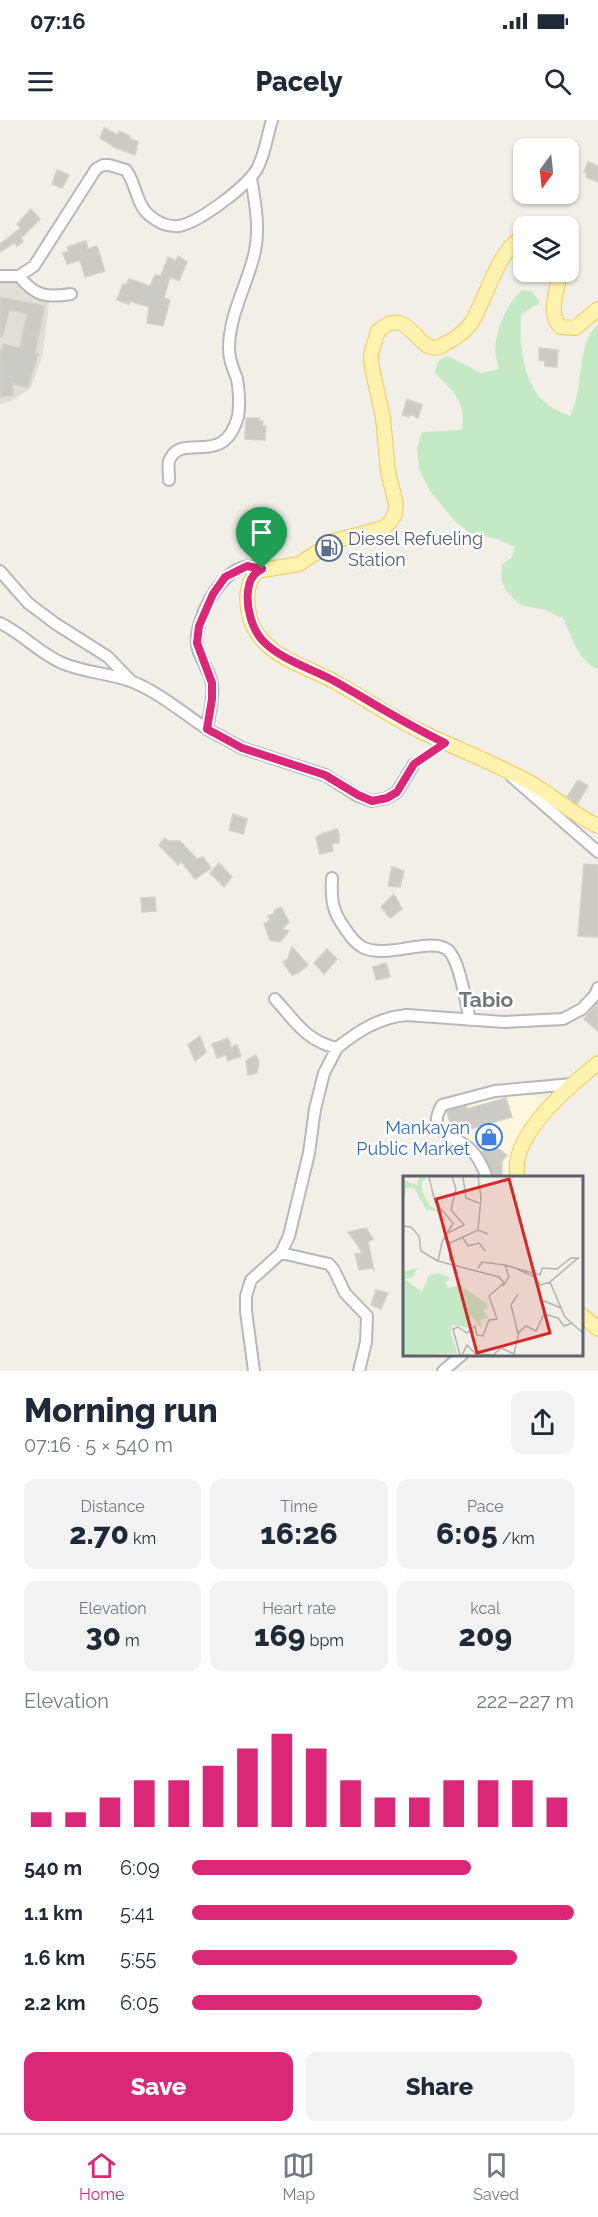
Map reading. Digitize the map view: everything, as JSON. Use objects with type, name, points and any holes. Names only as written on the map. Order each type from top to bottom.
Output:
[{"type":"main road","points":[[513,244],[497,268],[469,326],[442,346],[435,348],[427,346],[408,326],[402,324],[390,323],[378,331],[371,354],[383,418],[388,472],[396,504],[395,514],[390,522],[383,528],[334,541],[299,564],[257,571],[250,580],[247,596],[253,625],[265,644],[276,652],[336,682],[416,729],[530,782],[574,813],[598,826]]},
{"type":"main road","points":[[558,282],[553,310],[554,320],[560,327],[575,328],[598,309]]},
{"type":"main road","points":[[518,1176],[517,1156],[546,1110],[598,1063]]},
{"type":"main road","points":[[583,1316],[598,1329]]},
{"type":"street","points":[[0,276],[19,276],[34,266],[93,172],[103,165],[114,165],[126,170],[146,212],[164,224],[170,226],[185,224],[205,214],[251,178],[260,163],[272,120]]},
{"type":"street","points":[[169,480],[169,462],[174,453],[185,447],[215,447],[228,439],[238,415],[237,379],[231,366],[229,348],[236,306],[245,286],[255,250],[258,228],[251,178]]},
{"type":"street","points":[[19,276],[36,292],[54,297],[71,294]]},
{"type":"street","points":[[207,729],[212,683],[197,643],[199,626],[210,600],[225,577],[247,566],[262,569]]},
{"type":"street","points":[[0,571],[28,603],[108,657],[131,681]]},
{"type":"street","points":[[0,623],[43,654],[85,671],[131,681],[154,691],[207,729],[242,748],[325,775],[372,801],[387,798],[397,792],[414,764]]},
{"type":"street","points":[[500,767],[598,852]]},
{"type":"street","points":[[332,878],[331,899],[335,916],[361,947],[379,952],[433,945],[446,949],[455,962],[470,1020]]},
{"type":"street","points":[[254,1371],[246,1296],[251,1280],[281,1253],[289,1236],[309,1153],[315,1109],[324,1073],[337,1048],[369,1026],[391,1016],[407,1015],[504,1022],[562,1019],[582,1010],[598,988]]},
{"type":"street","points":[[275,999],[309,1036],[321,1044],[337,1048]]},
{"type":"street","points":[[486,1176],[472,1151],[438,1128],[437,1114],[442,1105],[495,1091],[573,1084]]},
{"type":"street","points":[[281,1253],[329,1264],[345,1293],[367,1316],[366,1342],[359,1371]]},
{"type":"street","points":[[443,1371],[461,1356]]},
{"type":"path","points":[[414,764],[445,743]]},
{"type":"shaded area","points":[[0,280],[18,283],[49,303],[43,353],[31,388],[12,401],[0,405]]},
{"type":"shaded area","name":"Mankayan Public Market","points":[[524,1093],[546,1099],[528,1123],[513,1152],[511,1176],[488,1176],[479,1156],[447,1130],[439,1119],[442,1110],[458,1102]]},
{"type":"green space","points":[[522,290],[532,291],[540,303],[521,315],[522,351],[528,376],[533,387],[548,405],[570,416],[575,405],[586,344],[598,324],[598,669],[591,666],[581,655],[563,618],[545,610],[520,605],[507,592],[501,580],[502,565],[512,557],[515,547],[497,539],[470,533],[453,519],[430,491],[419,469],[417,448],[422,432],[462,430],[462,412],[458,398],[435,373],[438,361],[447,356],[481,373],[499,369],[495,355],[498,334],[507,309]]},
{"type":"building","points":[[104,128],[118,135],[119,131],[138,142],[135,155],[114,147],[100,138]]},
{"type":"building","points":[[588,162],[598,166],[598,182],[586,177],[587,173],[584,172]]},
{"type":"building","points":[[57,170],[69,175],[62,188],[52,184]]},
{"type":"building","points":[[31,209],[40,219],[21,238],[23,242],[17,246],[14,243],[0,252],[0,244],[21,228],[17,224]]},
{"type":"building","points":[[86,241],[88,249],[97,246],[105,271],[85,277],[80,260],[67,264],[63,253],[69,251],[67,247]]},
{"type":"building","points":[[178,256],[187,262],[179,281],[170,277],[164,298],[170,300],[163,326],[147,323],[149,307],[130,301],[129,304],[117,300],[123,284],[126,285],[129,279],[150,286],[155,275],[161,276],[168,257],[176,261]]},
{"type":"building","points":[[0,297],[45,306],[35,353],[38,354],[28,388],[12,383],[14,395],[0,397],[0,355],[3,344],[20,348],[27,314],[10,310],[2,337],[0,337]]},
{"type":"building","points":[[539,348],[558,350],[557,367],[545,366],[545,361],[539,360]]},
{"type":"building","points":[[407,399],[422,405],[418,418],[410,414],[409,417],[402,415]]},
{"type":"building","points":[[246,418],[259,418],[259,421],[263,421],[262,426],[266,426],[265,440],[245,439]]},
{"type":"building","points":[[578,780],[588,786],[577,804],[567,797]]},
{"type":"building","points":[[233,814],[247,819],[243,834],[229,830]]},
{"type":"building","points":[[337,829],[339,843],[332,843],[333,851],[320,854],[316,838]]},
{"type":"building","points":[[165,838],[168,841],[180,841],[197,859],[203,857],[211,868],[195,879],[181,861],[178,865],[159,845]]},
{"type":"building","points":[[219,863],[232,877],[224,887],[210,873]]},
{"type":"building","points":[[584,864],[598,865],[598,937],[578,936]]},
{"type":"building","points":[[392,867],[404,871],[400,887],[388,886]]},
{"type":"building","points":[[394,894],[402,909],[390,918],[381,907]]},
{"type":"building","points":[[155,897],[156,911],[142,912],[141,898]]},
{"type":"building","points":[[281,907],[289,922],[282,929],[289,931],[280,942],[270,940],[264,924],[270,920],[268,916],[275,913],[274,910]]},
{"type":"building","points":[[292,947],[308,965],[292,975],[283,962],[288,959]]},
{"type":"building","points":[[327,949],[337,959],[324,974],[314,963]]},
{"type":"building","points":[[386,963],[390,977],[376,980],[373,967]]},
{"type":"building","points":[[598,1003],[598,1031],[584,1019]]},
{"type":"building","points":[[200,1036],[206,1052],[195,1061],[188,1045]]},
{"type":"building","points":[[228,1038],[231,1047],[237,1045],[241,1056],[228,1061],[226,1055],[217,1058],[212,1044]]},
{"type":"building","points":[[255,1055],[259,1061],[257,1073],[248,1075],[246,1061]]},
{"type":"building","points":[[506,1098],[512,1117],[464,1131],[454,1124],[450,1125],[447,1111],[466,1106],[467,1109]]},
{"type":"building","points":[[493,1145],[507,1155],[502,1161],[502,1176],[493,1176],[482,1152],[487,1146],[491,1149]]},
{"type":"building","points":[[366,1228],[373,1239],[368,1242],[374,1270],[372,1268],[359,1270],[355,1254],[363,1253],[348,1232]]},
{"type":"building","points":[[376,1290],[388,1293],[381,1309],[371,1305]]},
{"type":"place","name":"Diesel Refueling Station","points":[[329,548]]},
{"type":"place","name":"Mankayan Public Market","points":[[489,1137]]},
{"type":"district","name":"Tabio","points":[[486,999]]},
{"type":"route","points":[[241,567],[262,569],[257,571],[250,580],[247,596],[253,625],[265,644],[445,743],[414,764],[397,792],[387,798],[372,801],[325,775],[242,748],[207,729],[212,683],[197,643],[199,626],[213,594],[225,577],[241,567]]}]
